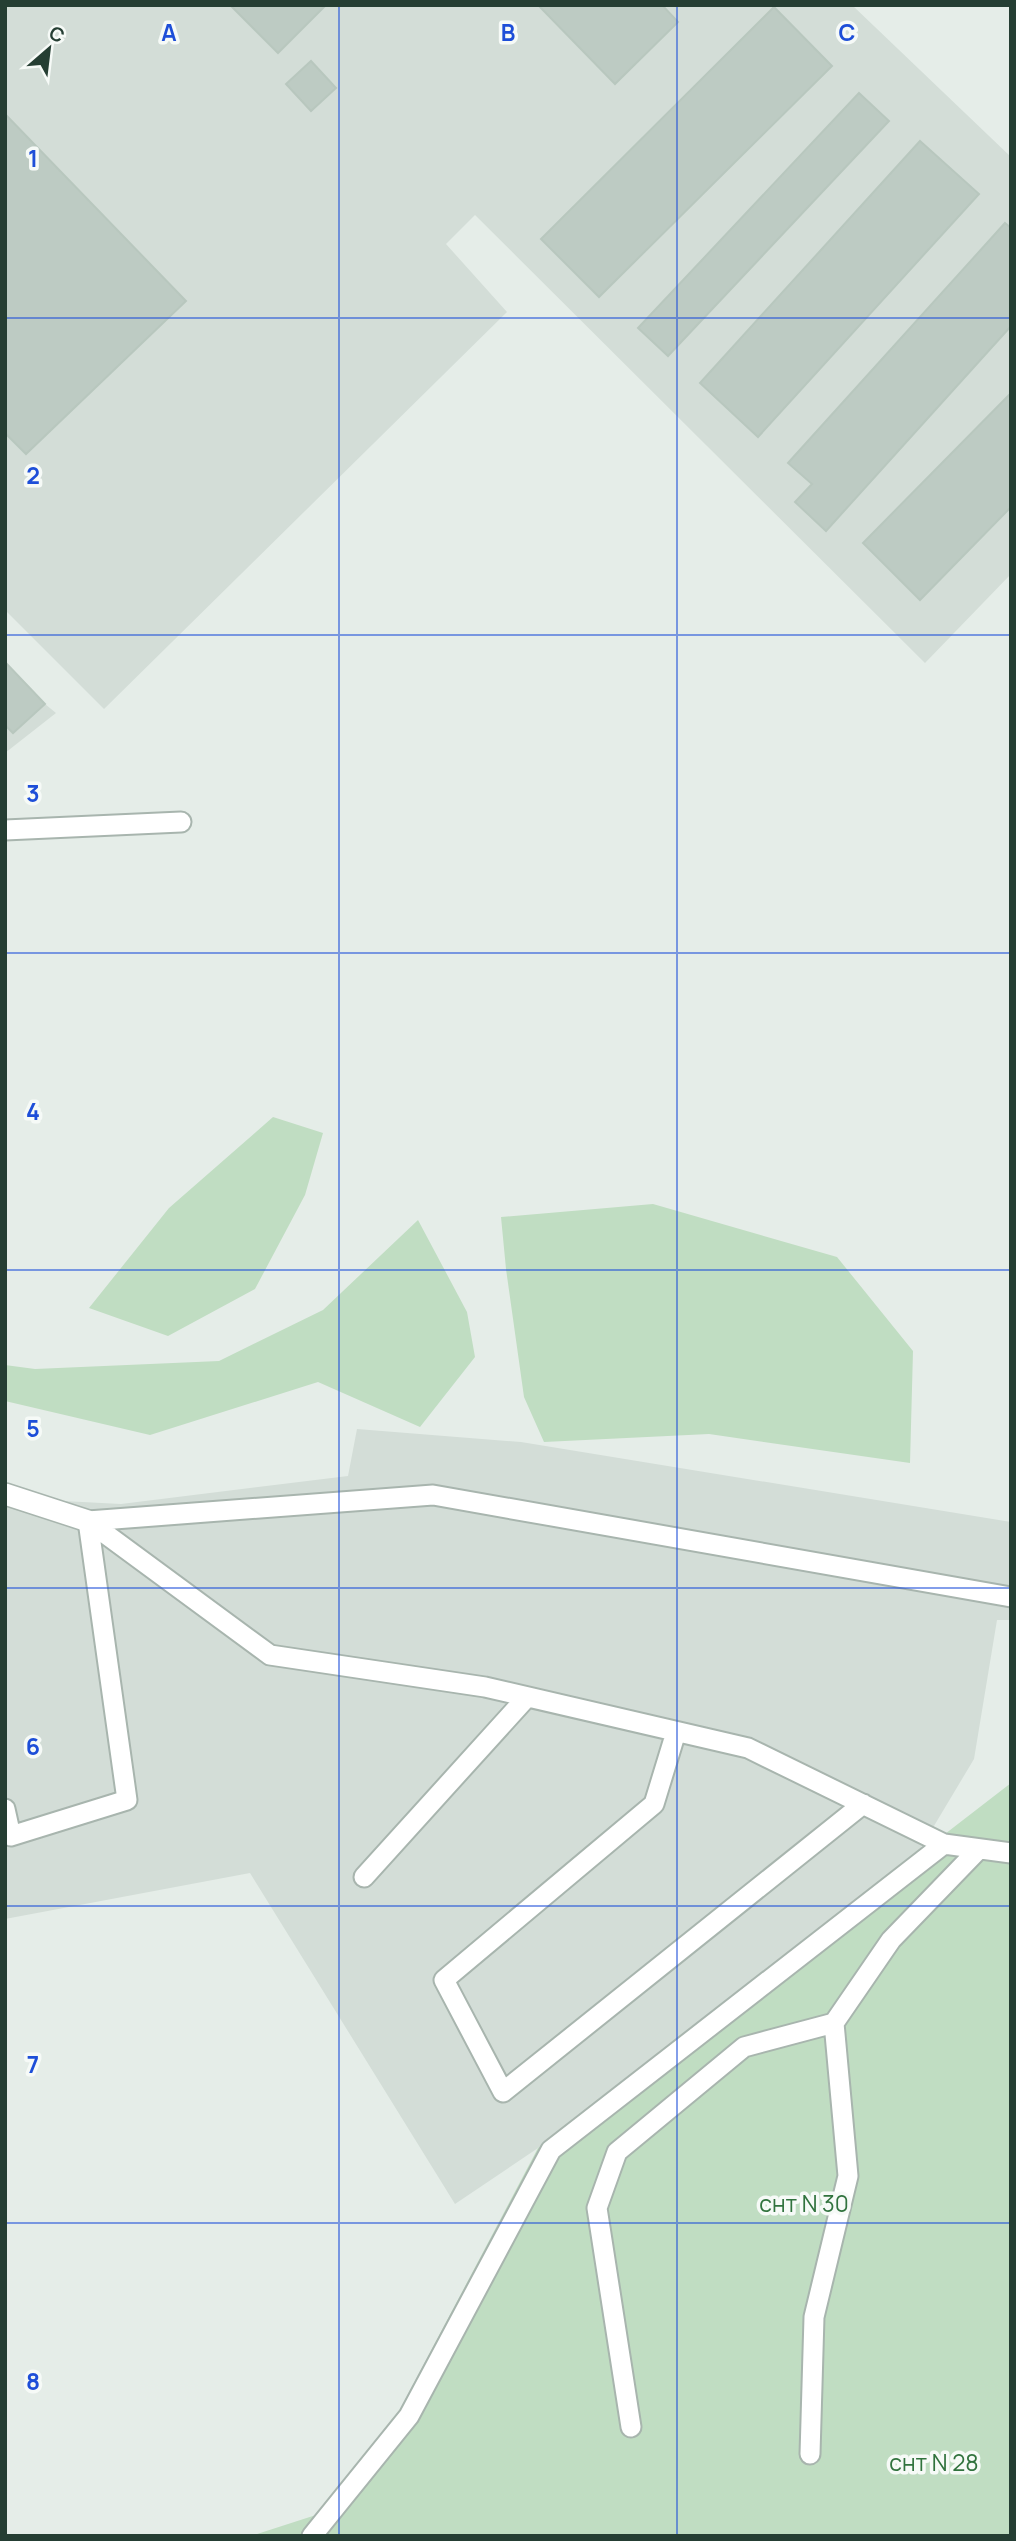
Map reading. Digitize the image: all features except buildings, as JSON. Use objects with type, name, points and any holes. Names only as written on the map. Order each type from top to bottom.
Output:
[{"type":"street","points":[[5,1494],[88,1521]]},
{"type":"lane","points":[[5,830],[181,822]]},
{"type":"lane","points":[[88,1521],[433,1495],[1011,1597]]},
{"type":"lane","points":[[88,1521],[270,1654],[485,1687],[748,1748],[944,1844],[1011,1853]]},
{"type":"lane","points":[[5,1809],[11,1836],[127,1800],[88,1521]]},
{"type":"lane","points":[[364,1877],[527,1697]]},
{"type":"lane","points":[[676,1732],[654,1804],[444,1980],[503,2092],[863,1804]]},
{"type":"lane","points":[[312,2536],[409,2416],[551,2150],[944,1844]]},
{"type":"lane","points":[[631,2427],[597,2208],[617,2152],[744,2047],[834,2022],[891,1940],[979,1849]]},
{"type":"lane","points":[[810,2454],[814,2317],[848,2176],[834,2022]]},
{"type":"shaded area","points":[[5,5],[852,5],[1011,157],[1011,574],[925,663],[475,215],[446,244],[507,312],[104,709],[5,610]],"holes":[[[310,61],[336,87],[311,111],[286,84]]]},
{"type":"shaded area","points":[[5,662],[56,713],[5,753]]},
{"type":"shaded area","points":[[357,1429],[521,1442],[1011,1522],[1011,1620],[997,1620],[974,1759],[916,1856],[538,2148],[455,2204],[250,1873],[5,1919],[5,1498],[121,1504],[348,1476]]},
{"type":"green space","points":[[273,1117],[323,1133],[305,1195],[255,1289],[168,1336],[89,1308],[169,1208]]},
{"type":"green space","points":[[653,1204],[837,1257],[913,1351],[910,1463],[709,1434],[544,1442],[524,1397],[501,1217]]},
{"type":"green space","points":[[418,1220],[467,1312],[475,1357],[420,1427],[318,1382],[150,1435],[5,1401],[5,1365],[35,1369],[219,1361],[323,1310]]},
{"type":"green space","name":"снт N 30","points":[[1011,1783],[1011,2536],[251,2536],[350,2504],[538,2148]]},
{"type":"park label","name":"снт N 28","points":[[934,2462]]}]
